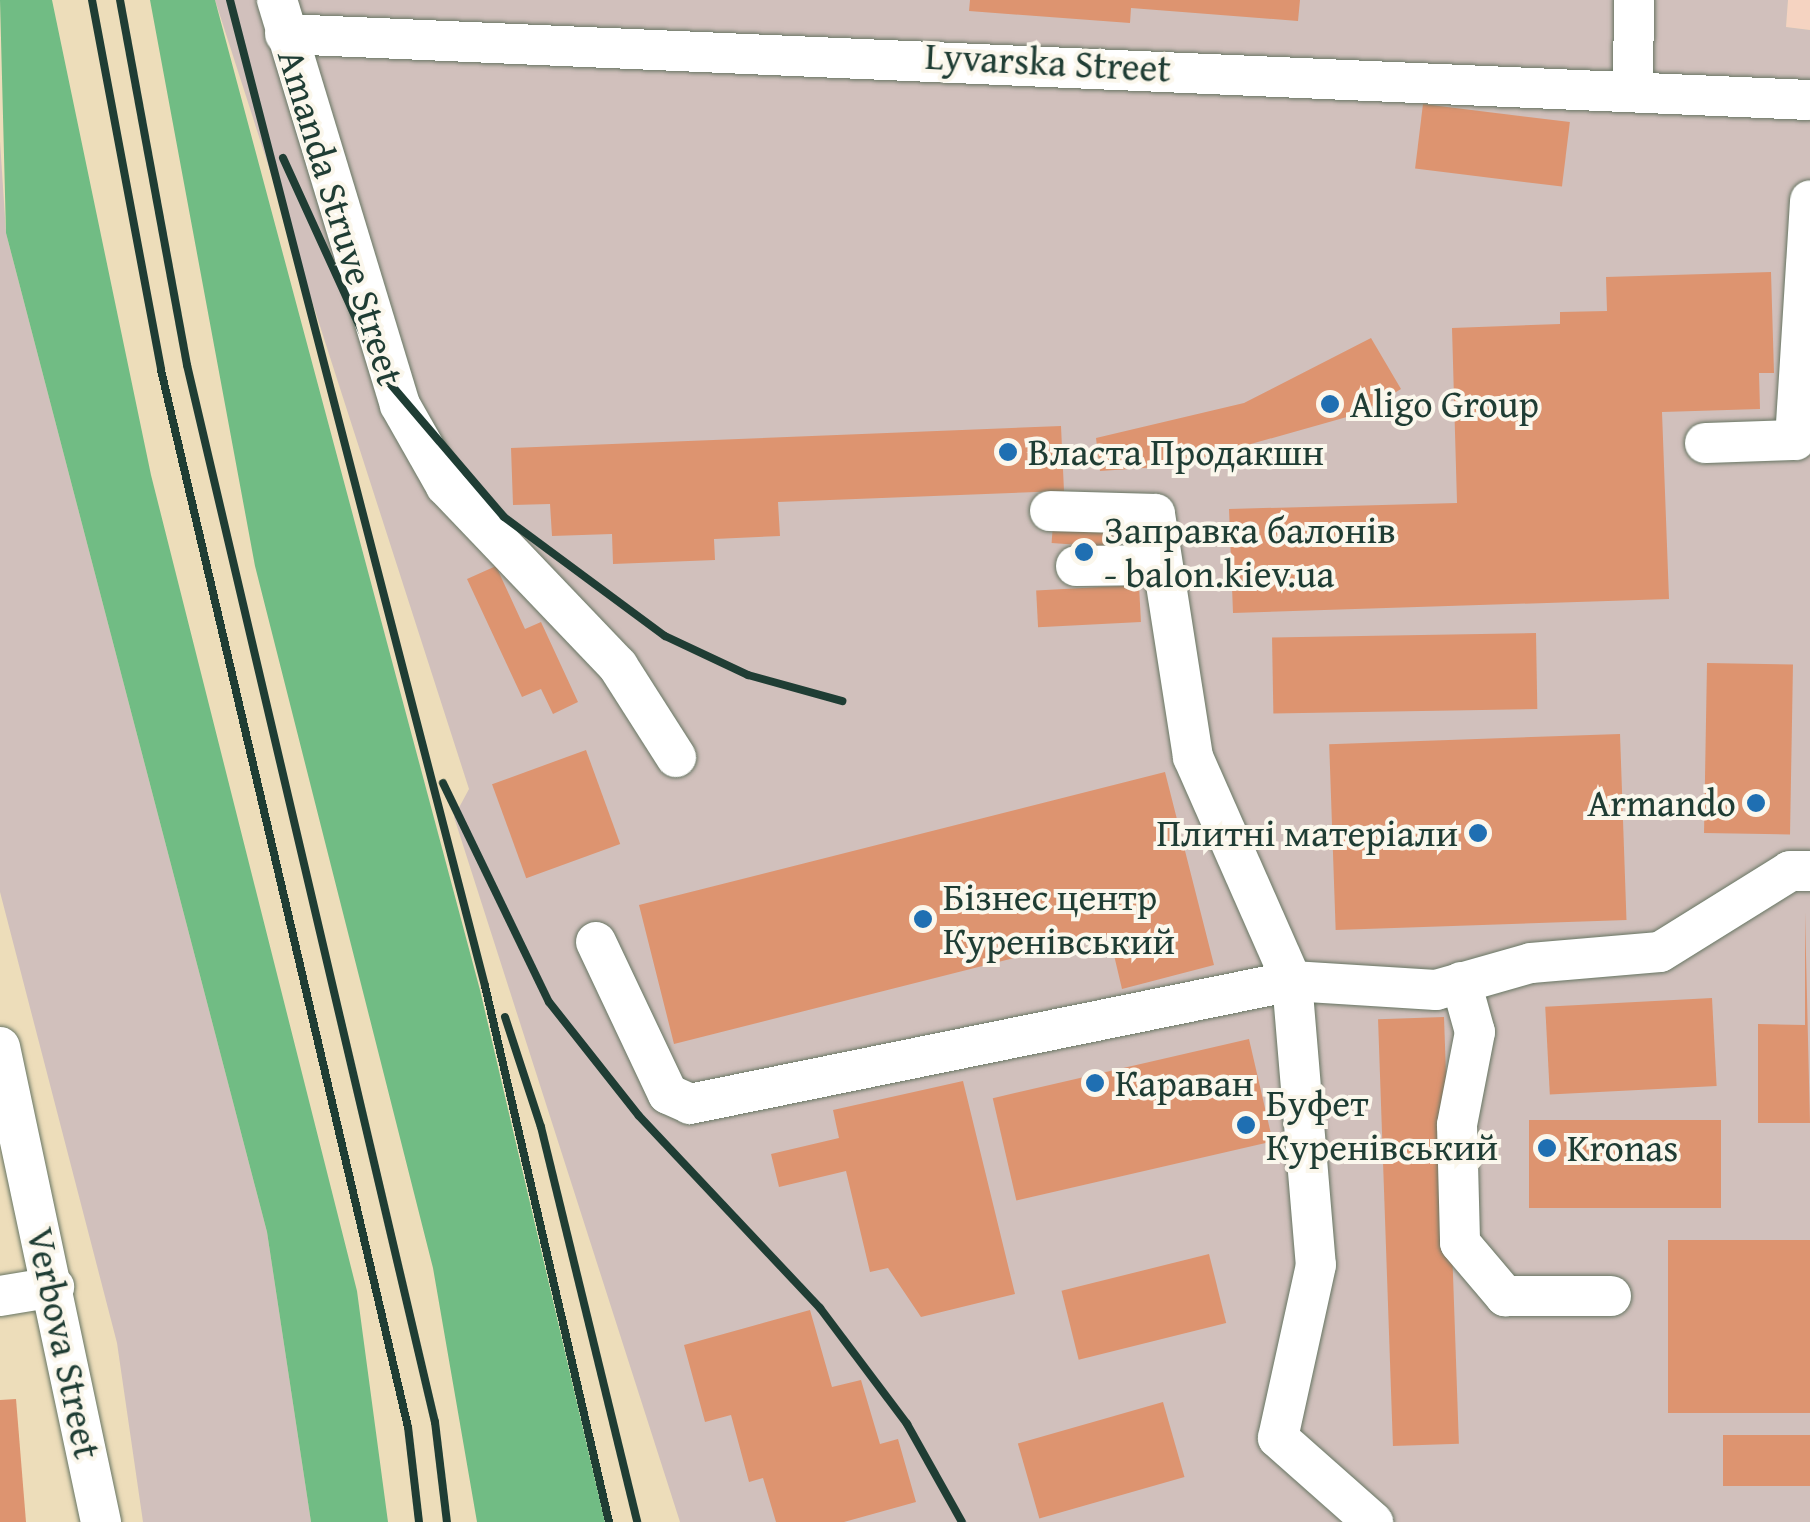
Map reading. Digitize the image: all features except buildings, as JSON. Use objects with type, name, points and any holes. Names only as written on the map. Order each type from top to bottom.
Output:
[{"type":"street","points":[[1632,90],[1634,0]]},
{"type":"street","name":"Lyvarska Street","points":[[281,17],[1810,100]]},
{"type":"street","name":"Amanda Struve Street","points":[[281,17],[400,405],[446,486],[618,666],[676,757]]},
{"type":"street","points":[[1704,443],[1795,440],[1810,200]]},
{"type":"street","points":[[1050,510],[1156,514],[1160,566],[1193,757],[1292,982],[1316,1266],[1278,1438],[1373,1522]]},
{"type":"street","points":[[1076,566],[1160,566]]},
{"type":"street","points":[[596,942],[668,1094],[690,1104],[1292,982],[1436,990],[1531,962],[1660,952],[1790,872],[1810,871]]},
{"type":"street","points":[[1461,982],[1475,1032],[1457,1125],[1460,1242],[1505,1296],[1611,1296]]},
{"type":"street","name":"Verbova Street","points":[[0,1047],[101,1522]]},
{"type":"street","points":[[0,1296],[54,1287]]},
{"type":"shaded area","points":[[215,0],[1788,0],[1786,27],[1810,30],[1810,1522],[680,1522],[454,817],[469,789]]},
{"type":"shaded area","points":[[1788,0],[1810,0],[1810,30],[1786,27]]},
{"type":"shaded area","points":[[0,141],[6,233],[267,1232],[311,1522],[143,1522],[117,1343],[0,892]]},
{"type":"green space","points":[[0,0],[52,0],[151,475],[357,1291],[388,1522],[311,1522],[267,1232],[6,233]]},
{"type":"green space","points":[[150,0],[215,0],[480,990],[605,1522],[477,1522],[433,1268],[255,566]]},
{"type":"railway","points":[[92,0],[161,370],[408,1427],[419,1522]]},
{"type":"railway","points":[[120,0],[187,365],[435,1422],[447,1522]]},
{"type":"railway","points":[[230,0],[485,986],[609,1522]]},
{"type":"railway","points":[[283,158],[381,373],[504,517],[665,636],[748,675],[842,701]]},
{"type":"railway","points":[[443,783],[549,1002],[639,1116],[820,1308],[907,1424],[962,1522]]},
{"type":"railway","points":[[505,1017],[541,1127],[637,1522]]},
{"type":"place","name":"Aligo Group","points":[[1330,404]]},
{"type":"place","name":"Власта Продакшн","points":[[1008,452]]},
{"type":"place","name":"Заправка балонів - balon.kiev.ua","points":[[1084,552]]},
{"type":"place","name":"Armando","points":[[1756,803]]},
{"type":"place","name":"Плитні матеріали","points":[[1478,833]]},
{"type":"place","name":"Бізнес центр Куренівський","points":[[923,919]]},
{"type":"place","name":"Караван","points":[[1095,1083]]},
{"type":"place","name":"Буфет Куренівський","points":[[1246,1125]]},
{"type":"place","name":"Kronas","points":[[1547,1148]]}]
